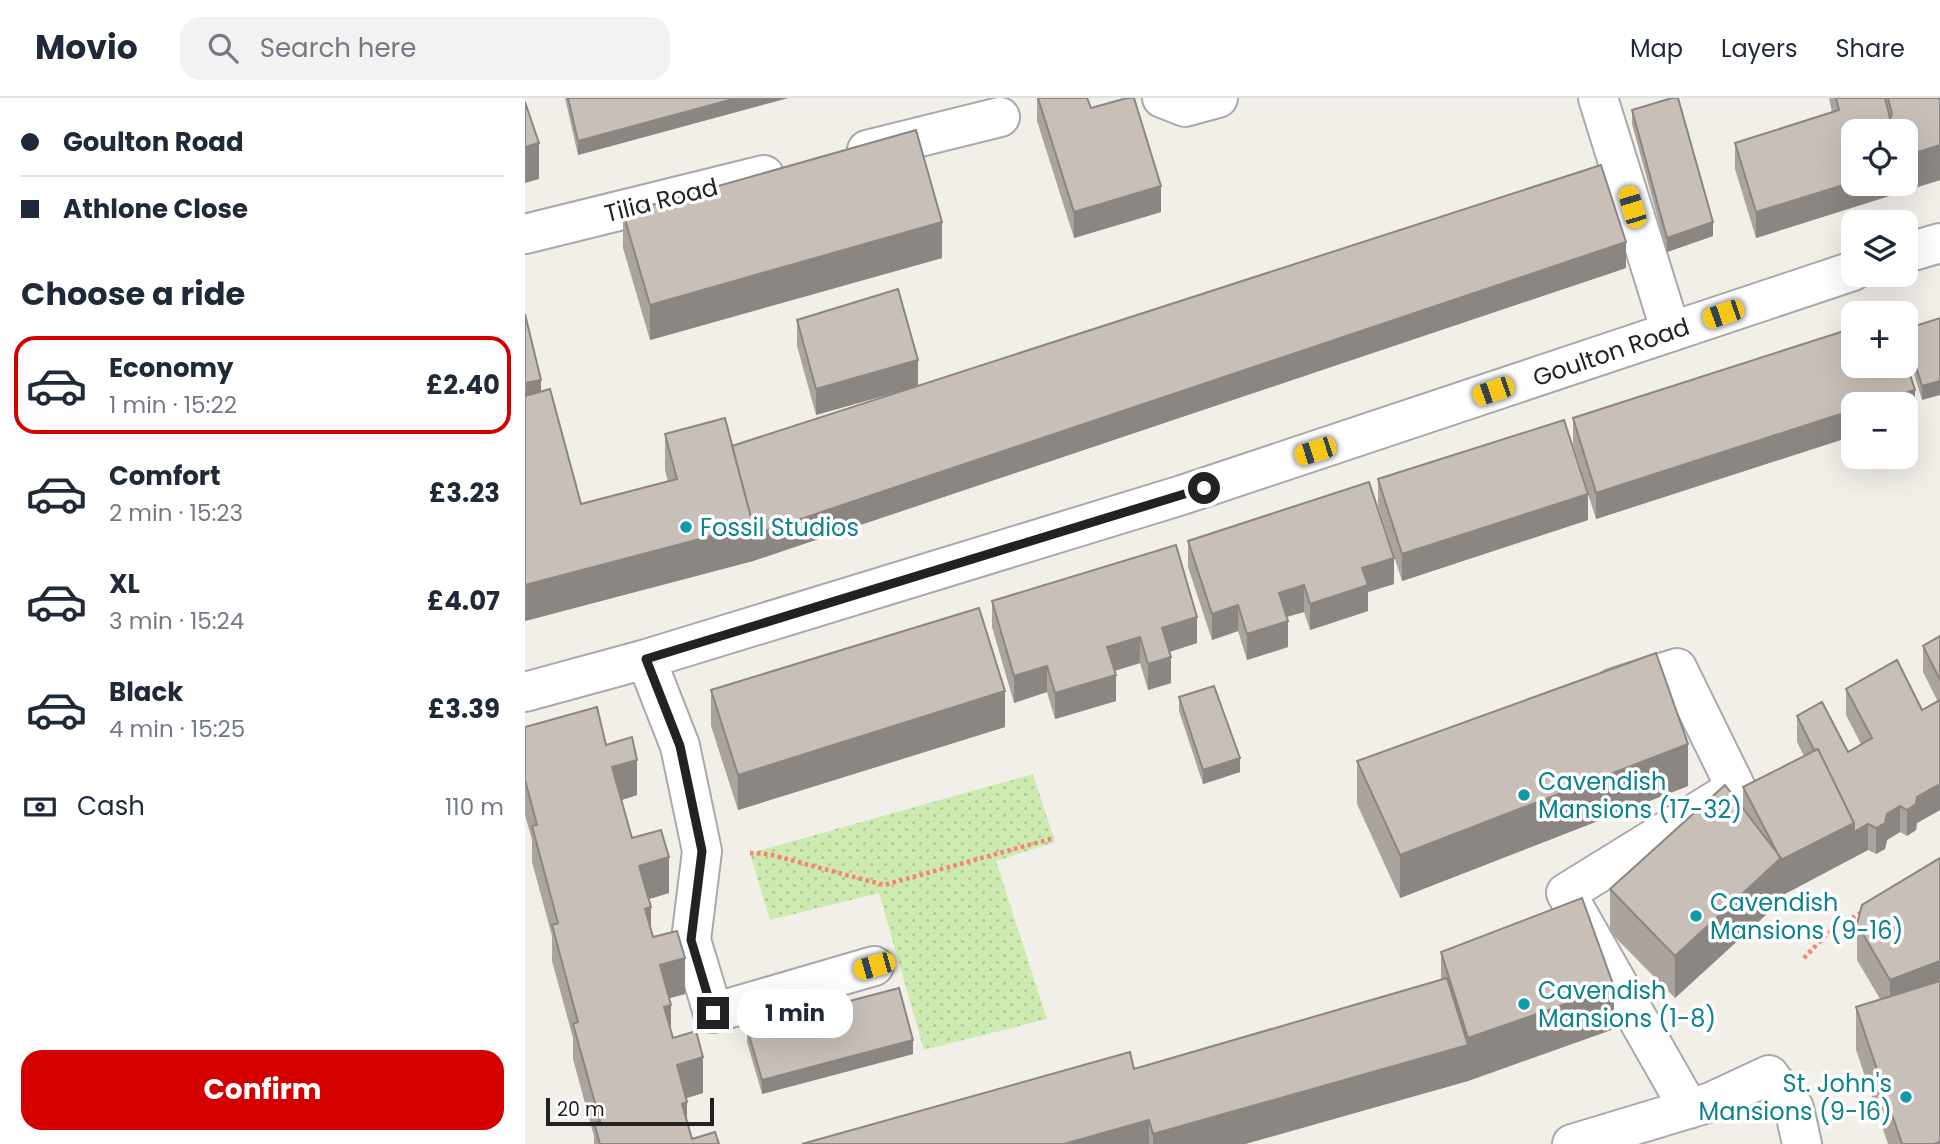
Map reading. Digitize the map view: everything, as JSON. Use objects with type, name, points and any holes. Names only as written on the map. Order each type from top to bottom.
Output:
[{"type":"street","points":[[1162,98],[1185,107],[1217,98]]},
{"type":"street","points":[[1598,98],[1671,332]]},
{"type":"street","name":"Tilia Road","points":[[525,234],[1000,117]]},
{"type":"street","points":[[1918,249],[1940,243]]},
{"type":"street","name":"Goulton Road","points":[[525,692],[646,659],[1182,495],[1841,275]]},
{"type":"street","points":[[646,659],[680,746],[702,851],[691,940],[713,1013],[874,966]]},
{"type":"street","points":[[1585,697],[1677,668],[1736,788],[1566,893],[1689,1109]]},
{"type":"street","points":[[1572,1144],[1711,1102],[1769,1075],[1794,1108],[1802,1144]]},
{"type":"path","points":[[768,854],[884,885],[1053,838]]},
{"type":"path","points":[[1804,958],[1826,934],[1872,906]]},
{"type":"green space","points":[[1033,774],[1055,842],[996,861],[1047,1019],[924,1050],[879,893],[770,920],[750,853]]},
{"type":"building","points":[[568,98],[737,98],[578,141]]},
{"type":"building","points":[[1038,98],[1087,98],[1091,108],[1134,98],[1161,186],[1074,212]]},
{"type":"building","points":[[1678,98],[1713,222],[1667,238],[1632,110]]},
{"type":"building","points":[[1836,98],[1885,98],[1890,118],[1841,119],[1841,186],[1756,212],[1735,143],[1839,110]]},
{"type":"building","points":[[1888,98],[1940,98],[1940,145],[1918,152],[1918,119],[1890,119],[1892,114]]},
{"type":"building","points":[[525,102],[539,143],[525,147]]},
{"type":"building","points":[[916,130],[942,222],[650,305],[623,213]]},
{"type":"building","points":[[1601,165],[1626,242],[753,535],[753,525],[732,446]]},
{"type":"building","points":[[898,289],[918,360],[816,389],[797,320]]},
{"type":"building","points":[[525,314],[541,380],[525,383]]},
{"type":"building","points":[[1940,318],[1940,381],[1922,386],[1918,373],[1918,325]]},
{"type":"building","points":[[1841,332],[1841,378],[1911,378],[1915,390],[1841,392],[1841,414],[1596,493],[1573,418]]},
{"type":"building","points":[[550,389],[581,504],[677,479],[665,434],[725,418],[753,525],[525,585],[525,396]]},
{"type":"building","points":[[1564,420],[1588,494],[1402,554],[1378,479]]},
{"type":"building","points":[[1369,482],[1394,558],[1362,568],[1368,585],[1310,604],[1304,585],[1279,593],[1288,621],[1247,634],[1238,605],[1212,614],[1188,541]]},
{"type":"building","points":[[1176,545],[1197,617],[1162,628],[1171,657],[1148,664],[1140,637],[1107,647],[1116,675],[1055,693],[1047,666],[1014,676],[992,601]]},
{"type":"building","points":[[979,608],[1005,691],[738,775],[711,690]]},
{"type":"building","points":[[1940,636],[1940,680],[1923,646]]},
{"type":"building","points":[[1656,653],[1688,744],[1400,855],[1357,761]]},
{"type":"building","points":[[1897,660],[1922,710],[1940,700],[1940,784],[1917,797],[1916,804],[1907,810],[1900,806],[1887,814],[1885,823],[1876,828],[1868,824],[1854,832],[1854,823],[1818,749],[1814,750],[1797,716],[1822,702],[1848,752],[1872,738],[1846,689]]},
{"type":"building","points":[[1214,686],[1240,758],[1203,770],[1179,697]]},
{"type":"building","points":[[597,707],[606,745],[632,737],[637,760],[612,767],[632,838],[661,830],[669,857],[639,866],[651,907],[645,909],[653,937],[677,931],[685,958],[660,965],[671,1005],[664,1007],[673,1038],[696,1031],[703,1057],[677,1065],[687,1102],[682,1104],[692,1139],[715,1132],[719,1144],[600,1144],[594,1123],[600,1121],[573,1024],[578,1022],[552,925],[558,923],[532,826],[537,825],[525,780],[525,727]]},
{"type":"building","points":[[1818,749],[1854,823],[1781,860],[1743,787]]},
{"type":"building","points":[[1725,785],[1781,858],[1675,956],[1610,889]]},
{"type":"building","points":[[1940,858],[1940,961],[1890,980],[1857,924],[1862,905]]},
{"type":"building","points":[[1582,898],[1614,987],[1468,1038],[1441,952]]},
{"type":"building","points":[[1447,978],[1468,1045],[1153,1134],[1149,1120],[1064,1144],[802,1144],[1130,1052],[1134,1069]]},
{"type":"building","name":"St. John's Mansions (9-16)","points":[[1940,981],[1940,1142],[1902,1144],[1856,1007]]},
{"type":"building","points":[[899,988],[913,1040],[762,1080],[747,1028]]},
{"type":"place","name":"Fossil Studios","points":[[686,527]]},
{"type":"place","name":"Cavendish Mansions (17-32)","points":[[1524,795]]},
{"type":"place","name":"Cavendish Mansions (9-16)","points":[[1696,916]]},
{"type":"place","name":"Cavendish Mansions (1-8)","points":[[1524,1004]]},
{"type":"place","name":"St. John's Mansions (9-16)","points":[[1906,1097]]},
{"type":"route","points":[[713,1013],[691,940],[702,851],[680,746],[646,659],[1204,488]]}]
